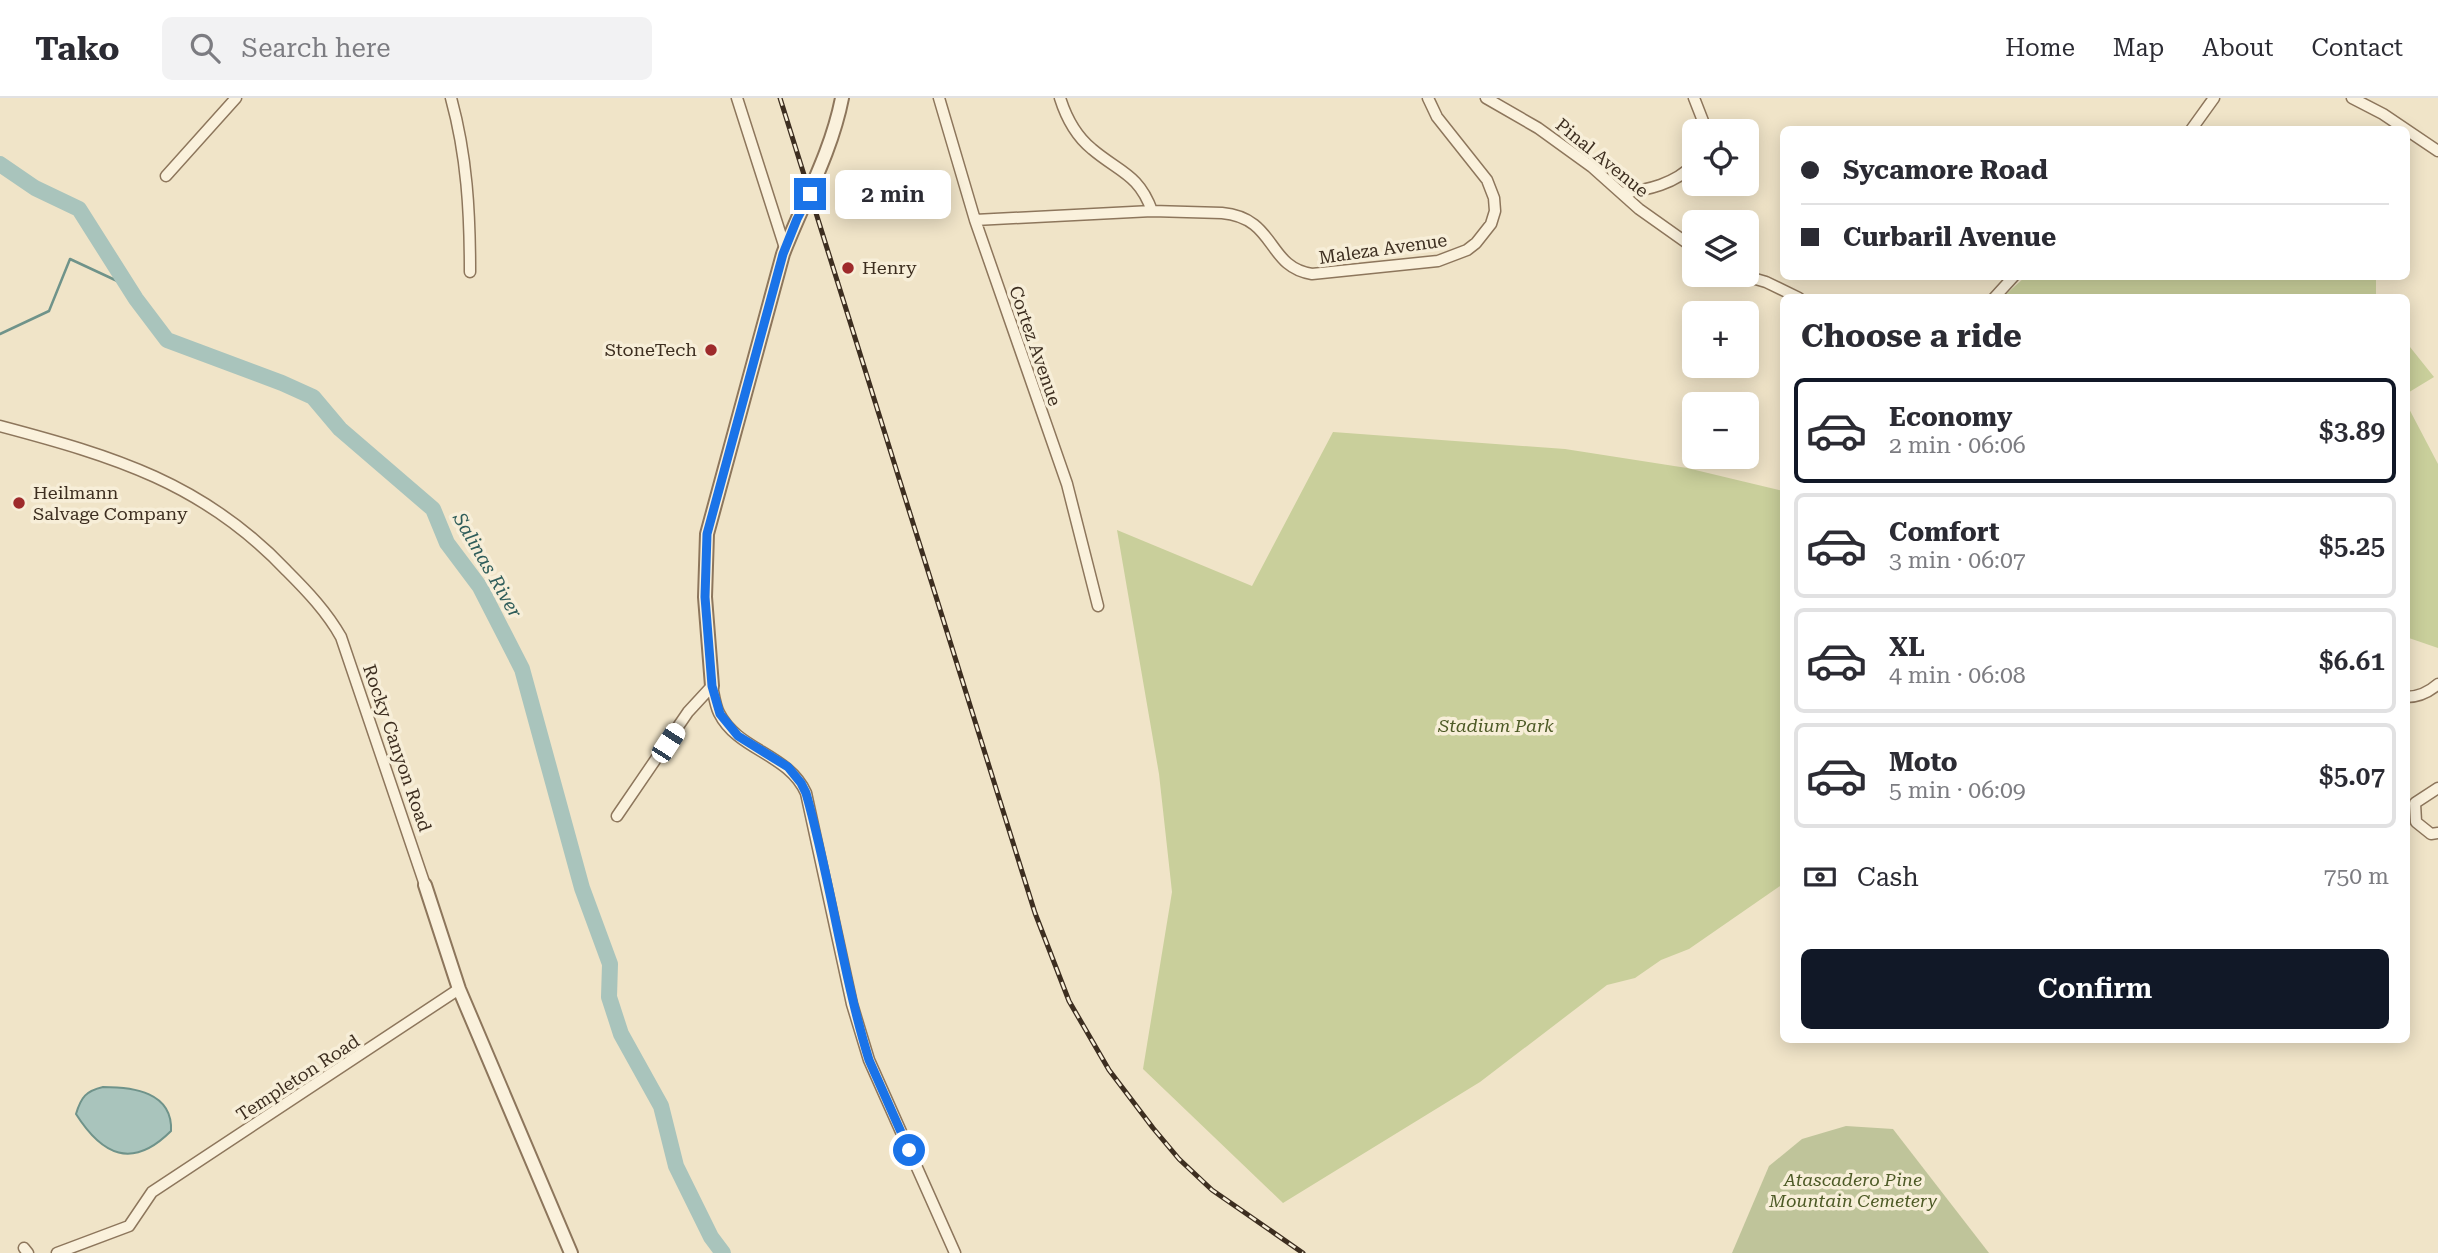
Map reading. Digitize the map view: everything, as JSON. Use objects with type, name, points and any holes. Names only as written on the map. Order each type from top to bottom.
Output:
[{"type":"street","points":[[166,176],[236,98]]},
{"type":"street","points":[[451,98],[461,143],[470,207],[470,272]]},
{"type":"street","points":[[737,98],[785,248]]},
{"type":"street","points":[[842,98],[824,162],[785,248],[707,534],[705,597],[712,686],[720,714],[738,736],[788,767],[804,789],[852,1004],[869,1060],[955,1253]]},
{"type":"street","name":"Cortez Avenue","points":[[939,98],[975,220],[1067,484],[1097,606]]},
{"type":"street","points":[[1060,98],[1069,121],[1082,140],[1141,186],[1152,211]]},
{"type":"street","name":"Maleza Avenue","points":[[975,220],[1152,211],[1222,213],[1244,218],[1263,231],[1287,265],[1294,270],[1312,274],[1438,261],[1456,256],[1476,243],[1491,224],[1495,211],[1494,198],[1487,180],[1437,117],[1428,98]]},
{"type":"street","name":"Pinal Avenue","points":[[1486,98],[1538,128],[1592,167],[1639,209],[1682,239]]},
{"type":"street","points":[[1694,98],[1702,119]]},
{"type":"street","points":[[2194,126],[2214,98]]},
{"type":"street","points":[[2352,98],[2401,126]]},
{"type":"street","points":[[2410,132],[2438,151]]},
{"type":"street","points":[[1622,193],[1648,190],[1682,174]]},
{"type":"street","points":[[1759,280],[1791,294]]},
{"type":"street","points":[[1998,294],[2010,280]]},
{"type":"street","name":"Rocky Canyon Road","points":[[0,426],[111,458],[183,489],[230,518],[263,545],[327,615],[341,637],[459,989],[571,1253]]},
{"type":"street","points":[[2410,697],[2429,691],[2438,684]]},
{"type":"street","points":[[617,816],[688,712],[712,686]]},
{"type":"street","points":[[2438,788],[2415,803],[2416,822],[2431,834],[2438,833]]},
{"type":"street","name":"Templeton Road","points":[[57,1253],[129,1226],[152,1192],[459,989]]},
{"type":"green space","points":[[2022,280],[2376,280],[2376,294],[2006,294]]},
{"type":"green space","points":[[2410,347],[2434,377],[2410,392]]},
{"type":"green space","points":[[2410,411],[2438,464],[2438,648],[2410,638]]},
{"type":"green space","name":"Stadium Park","points":[[1333,432],[1565,449],[1682,467],[1780,490],[1780,886],[1689,949],[1661,960],[1635,978],[1607,985],[1480,1082],[1283,1203],[1143,1069],[1172,892],[1159,774],[1117,530],[1252,586]]},
{"type":"green space","name":"Atascadero Pine Mountain Cemetery","points":[[1846,1126],[1893,1129],[1989,1253],[1732,1253],[1769,1166],[1802,1139]]},
{"type":"water","points":[[103,1087],[127,1088],[149,1094],[165,1108],[170,1118],[171,1131],[143,1151],[131,1154],[107,1148],[76,1114],[85,1096]]},
{"type":"waterway","name":"Salinas River","points":[[0,164],[35,188],[79,209],[136,299],[167,340],[313,397],[340,429],[433,509],[447,543],[480,587],[522,669],[582,888],[610,964],[609,997],[621,1034],[661,1106],[676,1166],[711,1237],[723,1253]]},
{"type":"waterway","points":[[0,334],[49,311],[70,259],[128,286]]},
{"type":"railway","points":[[780,98],[1035,913],[1069,1001],[1109,1070],[1179,1159],[1212,1190],[1303,1253]]},
{"type":"place","name":"Henry","points":[[848,268]]},
{"type":"place","name":"StoneTech","points":[[711,350]]},
{"type":"place","name":"Heilmann Salvage Company","points":[[19,503]]},
{"type":"route","points":[[810,194],[783,254],[707,534],[705,597],[712,686],[720,714],[730,727],[738,736],[788,767],[806,793],[852,1004],[869,1060],[909,1150]]}]
